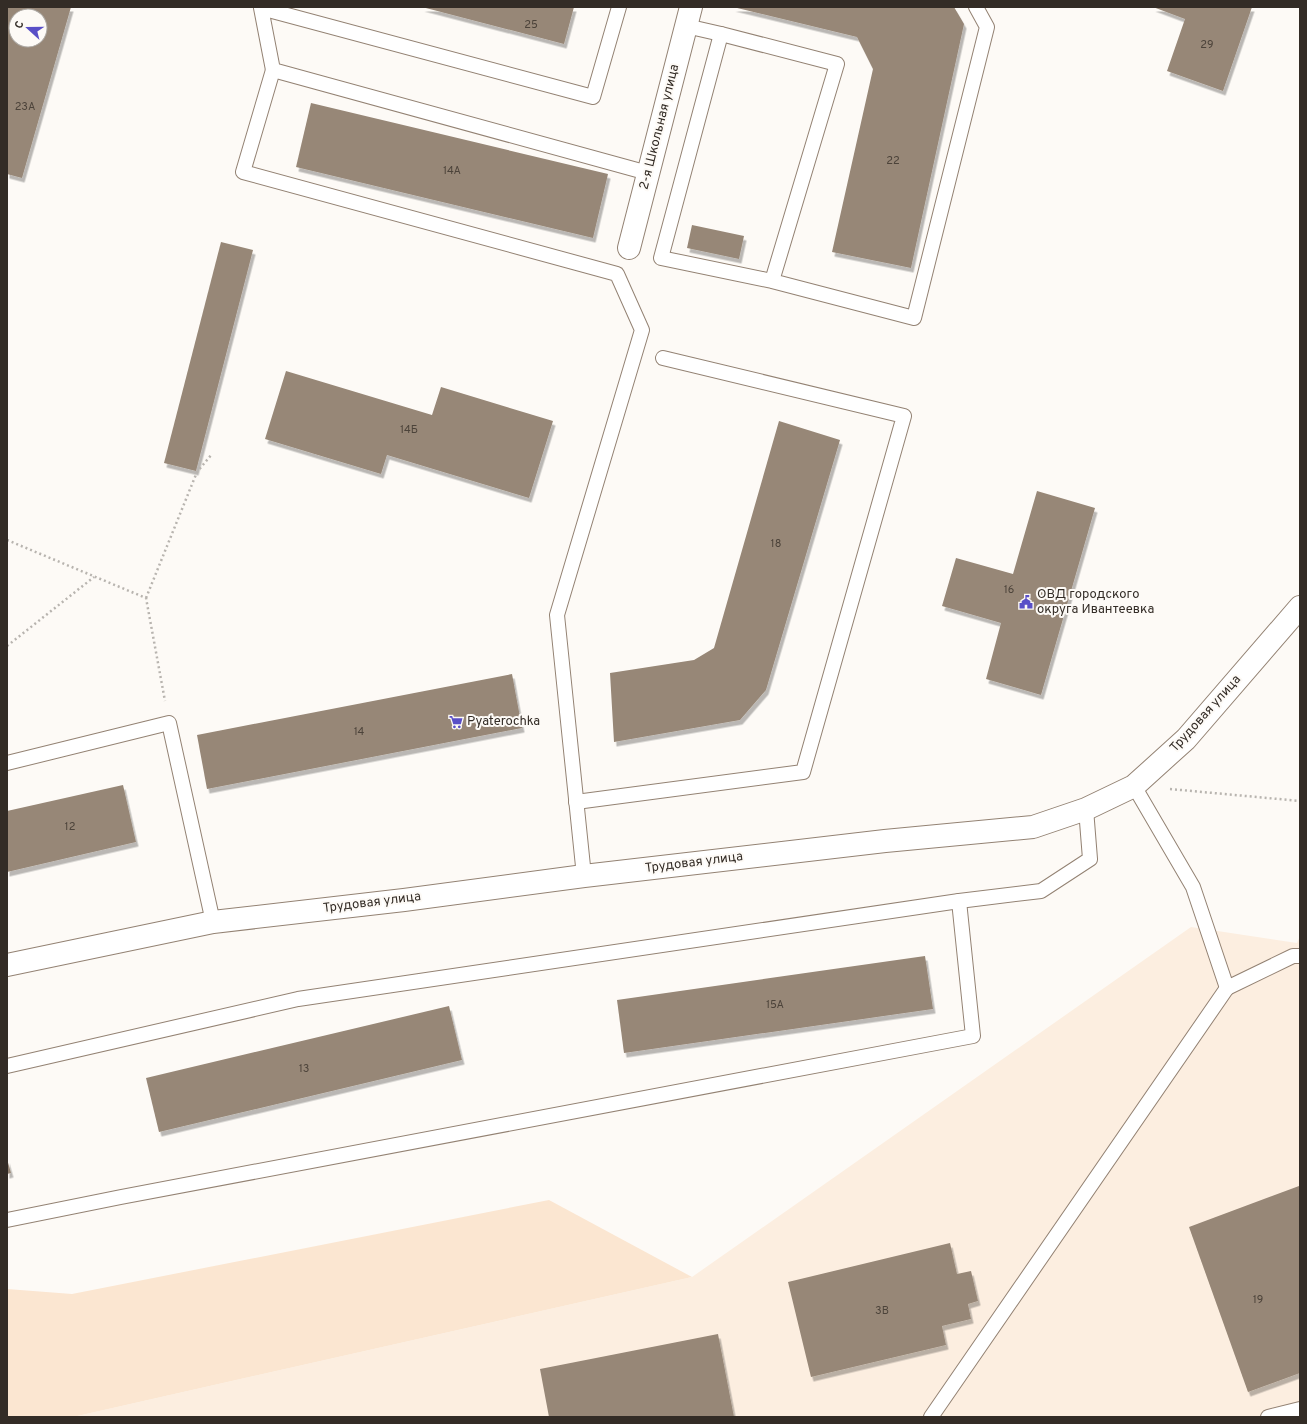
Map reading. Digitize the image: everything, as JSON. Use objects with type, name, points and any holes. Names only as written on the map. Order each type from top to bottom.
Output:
[{"type":"street","name":"2-я Школьная улица","points":[[629,248],[689,16]]},
{"type":"street","name":"Трудовая улица","points":[[7,965],[212,922],[404,900],[584,876],[885,841],[1033,827],[1086,810],[1134,786],[1186,739],[1300,607]]},
{"type":"lane","points":[[584,876],[557,615],[642,330],[617,274],[243,172],[273,70],[261,8],[593,97],[619,7]]},
{"type":"lane","points":[[721,34],[661,258],[772,281],[914,318],[987,27],[976,7]]},
{"type":"lane","points":[[689,16],[721,34],[836,64],[772,281]]},
{"type":"lane","points":[[273,70],[648,173]]},
{"type":"lane","points":[[576,802],[803,772],[904,416],[663,358]]},
{"type":"lane","points":[[7,763],[169,723],[212,922]]},
{"type":"lane","points":[[1134,786],[1193,887],[1227,988]]},
{"type":"lane","points":[[7,1066],[298,999],[959,901],[1041,891],[1090,859],[1086,810]]},
{"type":"lane","points":[[7,1220],[121,1197],[973,1036],[959,901]]},
{"type":"lane","points":[[931,1417],[1227,988],[1293,956],[1300,956]]},
{"type":"lane","points":[[1268,1417],[1300,1409]]},
{"type":"path","points":[[169,723],[146,598],[198,472],[212,454]]},
{"type":"path","points":[[7,540],[146,598]]},
{"type":"path","points":[[7,646],[95,577]]},
{"type":"path","points":[[1134,786],[1300,801]]},
{"type":"shaded area","points":[[1191,927],[1297,943],[1300,936],[1300,1417],[73,1417],[692,1277]]},
{"type":"shaded area","points":[[549,1200],[692,1277],[73,1417],[7,1417],[7,1289],[72,1294]]},
{"type":"building","points":[[7,7],[71,7],[22,178],[7,174]]},
{"type":"building","points":[[422,7],[574,7],[564,44]]},
{"type":"building","points":[[733,7],[954,7],[964,24],[911,268],[832,252],[873,69],[857,37]]},
{"type":"building","points":[[1153,7],[1252,7],[1223,91],[1167,71],[1185,19]]},
{"type":"building","points":[[311,103],[608,174],[593,238],[296,167]]},
{"type":"building","points":[[692,225],[744,236],[739,259],[687,248]]},
{"type":"building","points":[[221,242],[253,250],[196,471],[164,463]]},
{"type":"building","points":[[286,371],[432,415],[441,387],[553,421],[529,498],[387,455],[381,474],[265,439]]},
{"type":"building","points":[[779,421],[840,440],[766,690],[740,720],[614,742],[610,673],[694,660],[714,648]]},
{"type":"building","points":[[1037,491],[1095,508],[1041,695],[986,679],[1001,623],[942,606],[956,558],[1013,574]]},
{"type":"building","points":[[512,674],[522,728],[207,789],[197,735]]},
{"type":"building","points":[[123,785],[136,842],[7,872],[7,811]]},
{"type":"building","points":[[925,956],[933,1009],[624,1053],[617,1000]]},
{"type":"building","points":[[449,1006],[462,1060],[159,1132],[146,1078]]},
{"type":"building","points":[[7,1159],[11,1173],[7,1174]]},
{"type":"building","points":[[1299,1186],[1300,1373],[1248,1392],[1189,1227]]},
{"type":"building","points":[[950,1243],[957,1274],[971,1271],[978,1301],[968,1304],[971,1319],[942,1326],[946,1345],[811,1377],[788,1282]]},
{"type":"building","points":[[718,1334],[734,1417],[549,1417],[540,1369]]},
{"type":"place","name":"ОВД городского округа Ивантеевка","points":[[1026,602]]},
{"type":"place","name":"Pyaterochka","points":[[456,722]]}]
